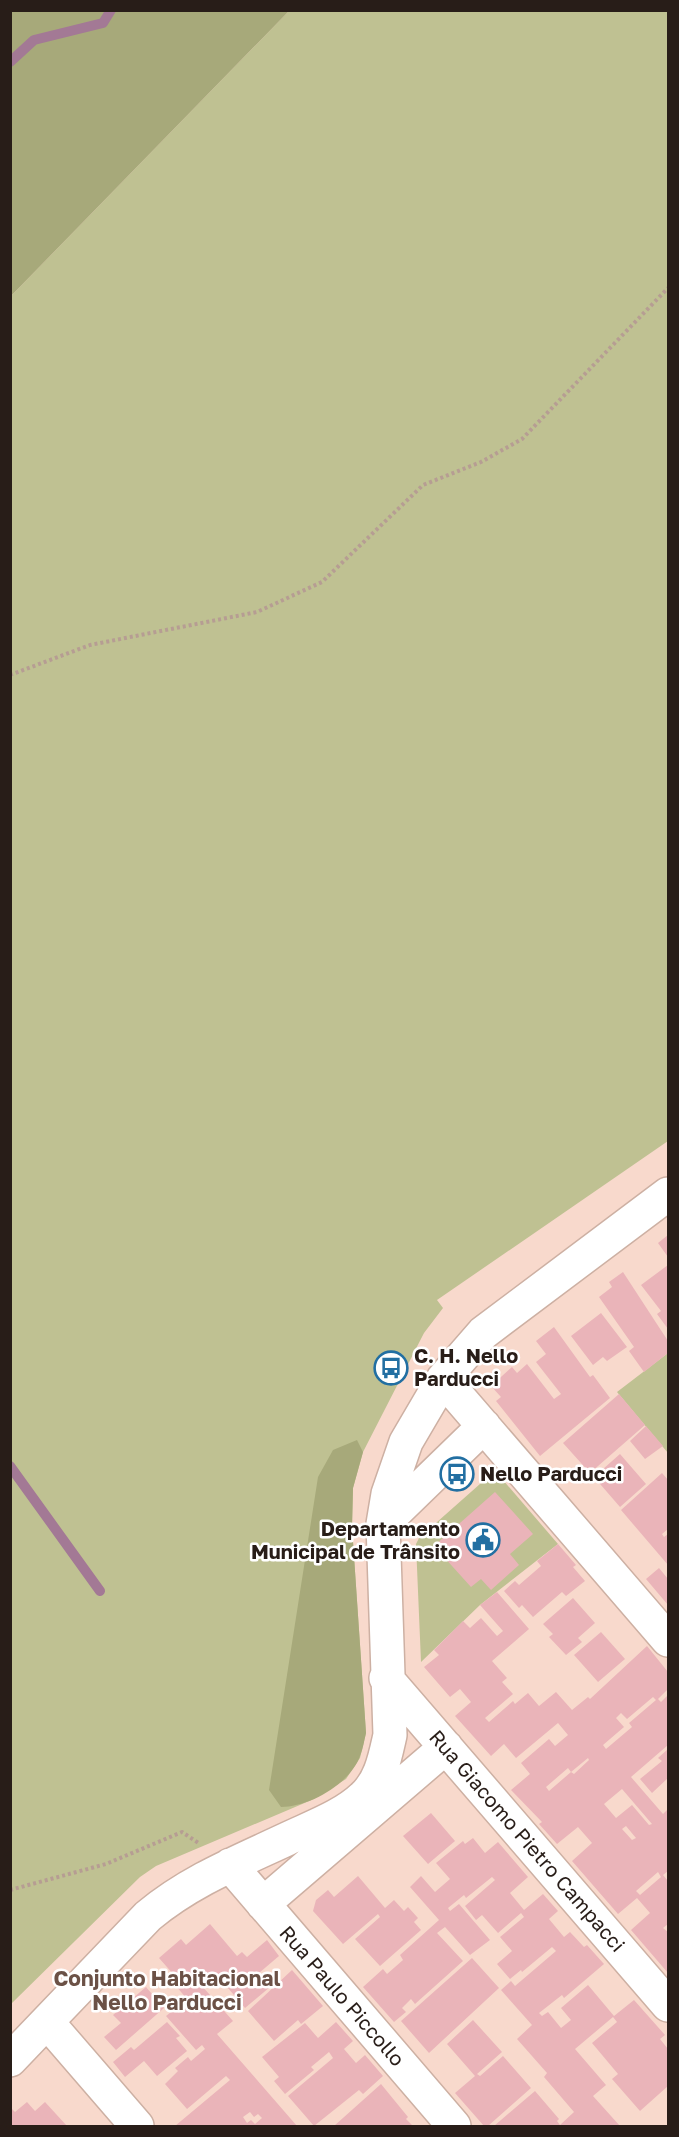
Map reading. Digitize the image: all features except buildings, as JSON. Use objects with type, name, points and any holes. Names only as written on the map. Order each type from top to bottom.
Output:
[{"type":"street","points":[[10,2060],[48,2023],[148,1916],[195,1881],[326,1821],[363,1797],[383,1768],[390,1735],[386,1678],[383,1524],[388,1494],[406,1442],[443,1379],[483,1333],[669,1194]]},
{"type":"street","points":[[443,1379],[669,1640]]},
{"type":"street","points":[[383,1524],[484,1426]]},
{"type":"street","name":"Rua Giacomo Pietro Campacci","points":[[386,1678],[669,2005]]},
{"type":"street","points":[[263,1904],[446,1747]]},
{"type":"street","name":"Rua Paulo Piccollo","points":[[230,1865],[454,2127]]},
{"type":"street","points":[[48,2023],[137,2127]]},
{"type":"path","points":[[10,675],[90,645],[257,612],[322,582],[423,485],[481,462],[522,439],[669,288]]},
{"type":"path","points":[[10,1890],[106,1864],[183,1832],[230,1865]]},
{"type":"green space","points":[[10,11],[289,11],[11,296]]},
{"type":"green space","points":[[289,11],[668,11],[668,1141],[437,1300],[443,1308],[424,1333],[363,1452],[353,1488],[352,1527],[366,1733],[360,1758],[346,1779],[314,1799],[156,1866],[140,1877],[11,2004],[11,296]]},
{"type":"green space","points":[[668,1353],[668,1453],[617,1392]]},
{"type":"green space","points":[[357,1440],[363,1452],[353,1488],[352,1527],[366,1733],[355,1766],[338,1784],[304,1803],[281,1807],[269,1790],[318,1477],[333,1450]]},
{"type":"green space","points":[[489,1476],[503,1480],[558,1544],[480,1605],[421,1662],[416,1544],[419,1538]]},
{"type":"waterway","points":[[10,62],[34,40],[103,23],[111,10]]},
{"type":"waterway","points":[[10,1466],[100,1591]]},
{"type":"place","name":"C. H. Nello Parducci","points":[[391,1368]]},
{"type":"place","name":"Nello Parducci","points":[[457,1474]]},
{"type":"place","name":"Departamento Municipal de Trânsito","points":[[483,1540]]},
{"type":"district","name":"Conjunto Habitacional Nello Parducci","points":[[167,1991]]}]
